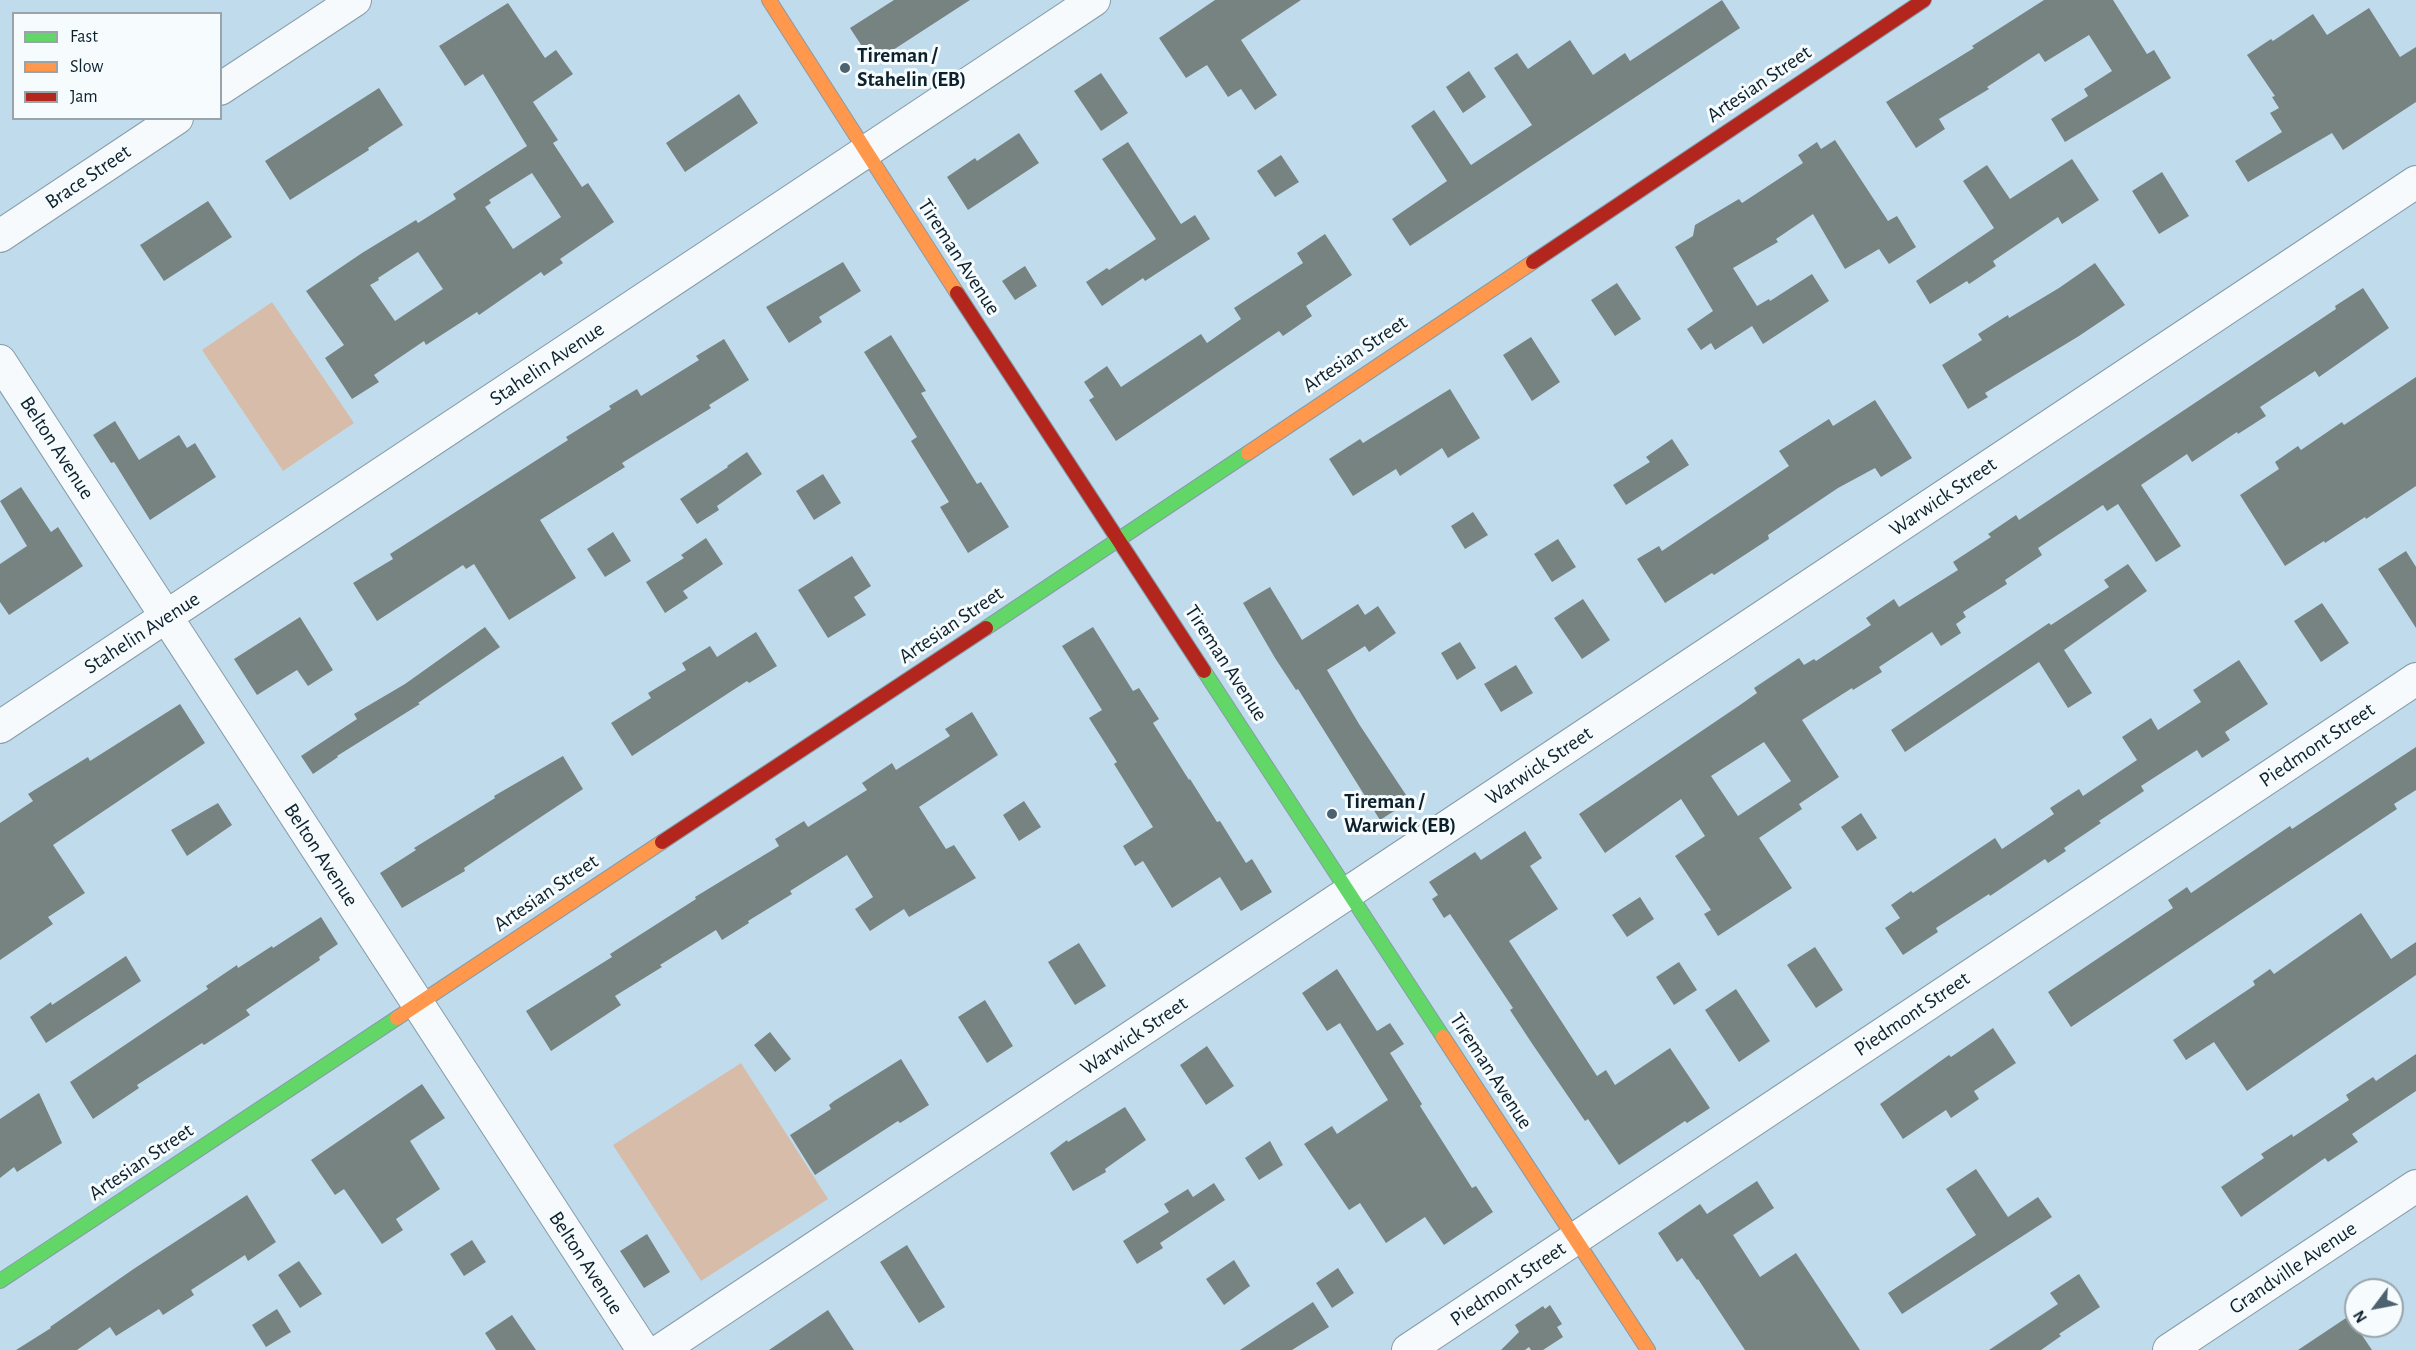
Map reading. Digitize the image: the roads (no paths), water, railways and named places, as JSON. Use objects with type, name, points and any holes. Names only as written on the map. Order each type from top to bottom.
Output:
[{"type":"street","points":[[222,88],[355,0]]},
{"type":"street","name":"Tireman Avenue","points":[[769,0],[865,152],[1648,1350]]},
{"type":"street","name":"Stahelin Avenue","points":[[0,727],[1094,0]]},
{"type":"street","name":"Artesian Street","points":[[0,1281],[1082,564],[1118,537],[1923,0]]},
{"type":"street","name":"Brace Street","points":[[0,236],[174,120]]},
{"type":"street","name":"Warwick Street","points":[[661,1350],[2416,182]]},
{"type":"street","name":"Belton Avenue","points":[[0,361],[643,1350]]},
{"type":"street","name":"Piedmont Street","points":[[1408,1350],[2416,679]]},
{"type":"street","name":"Grandville Avenue","points":[[2169,1350],[2416,1186]]},
{"type":"place","name":"Tireman / Stahelin (EB)","points":[[845,68]]},
{"type":"place","name":"Tireman / Warwick (EB)","points":[[1332,814]]}]
